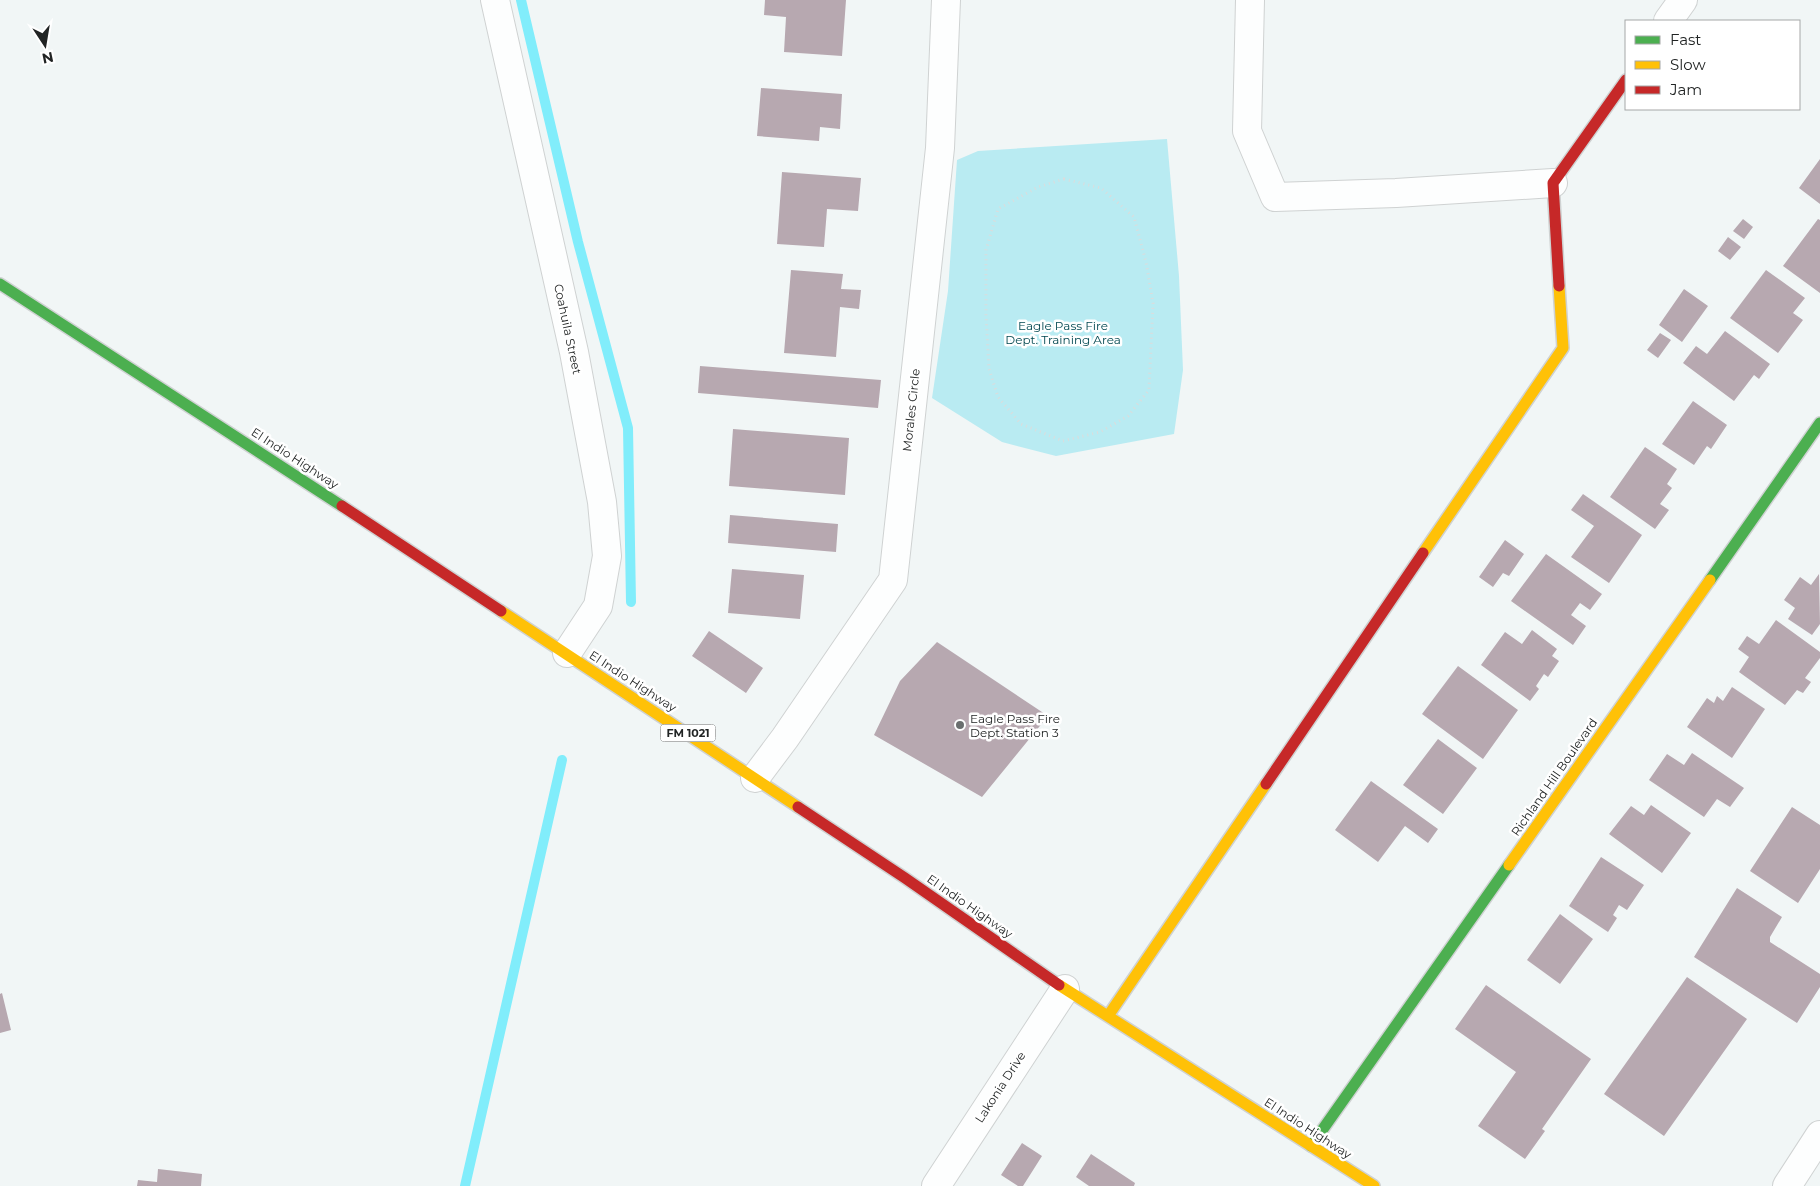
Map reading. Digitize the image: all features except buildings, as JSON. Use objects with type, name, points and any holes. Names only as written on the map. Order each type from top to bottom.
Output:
[{"type":"street","name":"Coahuila Street","points":[[495,0],[574,352],[602,502],[607,556],[598,606],[567,653]]},
{"type":"street","name":"Morales Circle","points":[[756,778],[893,580],[940,148],[946,0]]},
{"type":"street","points":[[1250,0],[1246,131],[1275,197],[1396,193],[1553,183]]},
{"type":"street","points":[[1669,20],[1683,0]]},
{"type":"street","points":[[1108,1016],[1563,348],[1553,183],[1625,81]]},
{"type":"street","name":"El Indio Highway","points":[[0,284],[294,474],[756,778],[1065,989],[1374,1186]]},
{"type":"street","name":"Richland Hill Boulevard","points":[[1311,1146],[1820,423]]},
{"type":"street","name":"Lakonia Drive","points":[[936,1186],[1065,989]]},
{"type":"street","points":[[1787,1186],[1820,1135]]},
{"type":"path","points":[[1064,179],[1101,188],[1134,217],[1146,262],[1153,302],[1149,390],[1128,416],[1100,432],[1063,441],[1021,424],[998,397],[989,369],[986,314],[986,250],[998,209],[1038,186],[1064,179]]},
{"type":"green space","name":"Eagle Pass Fire Dept. Training Area","points":[[1167,139],[1179,276],[1183,370],[1174,434],[1056,456],[1002,442],[932,398],[948,291],[957,160],[978,151]]},
{"type":"waterway","points":[[521,0],[578,242],[628,428],[631,602]]},
{"type":"waterway","points":[[465,1186],[562,760]]},
{"type":"traffic: fast","points":[[0,284],[342,506]]},
{"type":"traffic: fast","points":[[1710,580],[1820,423]]},
{"type":"traffic: fast","points":[[1311,1146],[1509,865]]},
{"type":"traffic: slow","points":[[1423,553],[1563,348],[1559,286]]},
{"type":"traffic: slow","points":[[1509,865],[1710,580]]},
{"type":"traffic: slow","points":[[501,611],[798,807]]},
{"type":"traffic: slow","points":[[1108,1016],[1266,784]]},
{"type":"traffic: slow","points":[[1059,985],[1374,1186]]},
{"type":"traffic: jam","points":[[1559,286],[1553,183],[1625,81]]},
{"type":"traffic: jam","points":[[342,506],[501,611]]},
{"type":"traffic: jam","points":[[1266,784],[1423,553]]},
{"type":"traffic: jam","points":[[798,807],[905,878],[1059,985]]},
{"type":"place","name":"Eagle Pass Fire Dept. Station 3","points":[[960,725]]}]
